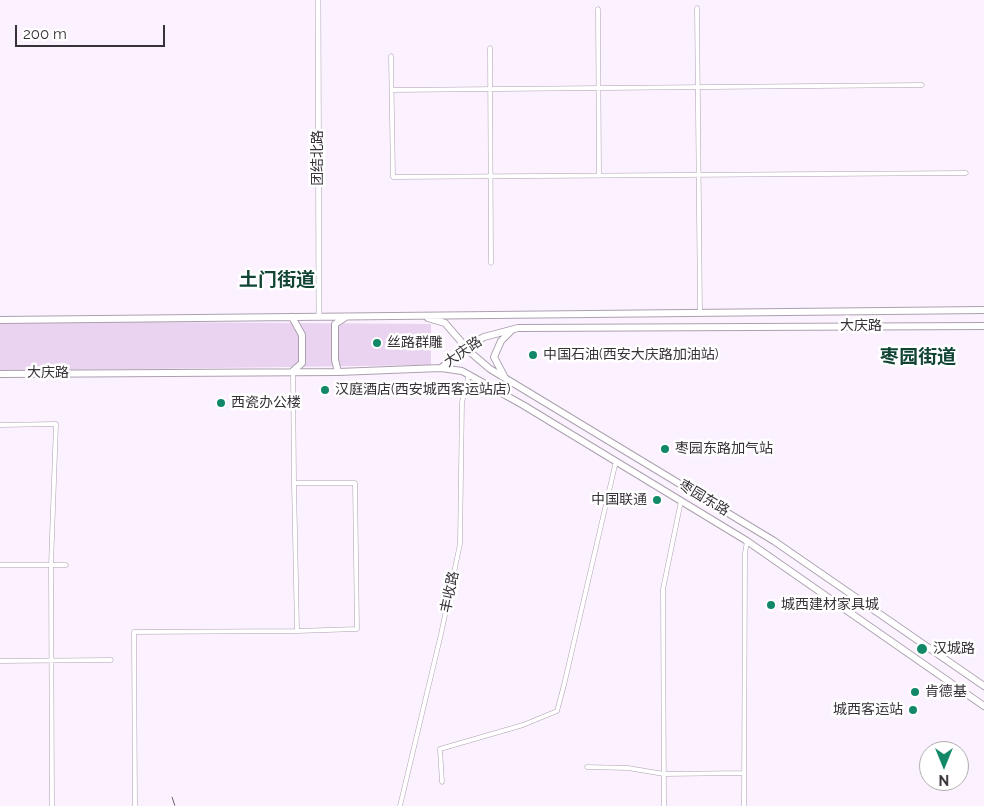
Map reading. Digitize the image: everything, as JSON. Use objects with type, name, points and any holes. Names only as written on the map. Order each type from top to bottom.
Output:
[{"type":"main road","name":"大庆路","points":[[0,320],[984,310]]},
{"type":"main road","points":[[541,314],[542,328]]},
{"type":"main road","points":[[338,372],[335,360],[335,324],[347,316]]},
{"type":"main road","name":"枣园东路","points":[[422,316],[444,323],[466,347],[490,368],[505,378],[774,540],[984,686]]},
{"type":"main road","points":[[292,317],[302,335],[302,363],[293,372]]},
{"type":"main road","name":"大庆路","points":[[0,374],[338,372],[441,368],[466,347],[484,337],[513,329],[984,326]]},
{"type":"main road","points":[[505,378],[494,357],[501,340],[513,329]]},
{"type":"main road","name":"枣园东路","points":[[441,368],[469,374],[747,541],[984,706]]},
{"type":"street","name":"团结北路","points":[[318,0],[319,316]]},
{"type":"street","points":[[697,8],[700,313]]},
{"type":"street","points":[[598,9],[598,176]]},
{"type":"street","points":[[490,48],[491,263]]},
{"type":"street","points":[[392,56],[392,178],[966,172]]},
{"type":"street","points":[[392,90],[922,84]]},
{"type":"street","points":[[293,372],[296,631]]},
{"type":"street","name":"丰收路","points":[[400,806],[441,634],[460,544],[462,402],[469,374]]},
{"type":"street","points":[[0,425],[56,424],[51,565],[52,806]]},
{"type":"street","points":[[442,782],[440,749],[523,725],[556,710],[566,677],[616,461]]},
{"type":"street","points":[[135,806],[134,632],[357,629],[355,483],[294,483]]},
{"type":"street","points":[[664,806],[663,589],[681,501]]},
{"type":"street","points":[[744,806],[745,553],[747,541]]},
{"type":"street","points":[[0,565],[66,565]]},
{"type":"street","points":[[0,661],[111,660]]},
{"type":"street","points":[[587,767],[628,768],[664,774],[744,773]]},
{"type":"shaded area","points":[[0,321],[431,324],[431,365],[0,371]]},
{"type":"railway","points":[[172,797],[175,806]]},
{"type":"place","name":"丝路群雕","points":[[377,343]]},
{"type":"place","name":"中国石油(西安大庆路加油站)","points":[[533,355]]},
{"type":"place","name":"汉庭酒店(西安城西客运站店)","points":[[325,390]]},
{"type":"place","name":"西瓷办公楼","points":[[221,403]]},
{"type":"place","name":"枣园东路加气站","points":[[665,449]]},
{"type":"place","name":"中国联通","points":[[657,500]]},
{"type":"place","name":"城西建材家具城","points":[[771,605]]},
{"type":"place","name":"汉城路","points":[[922,649]]},
{"type":"place","name":"肯德基","points":[[915,692]]},
{"type":"place","name":"城西客运站","points":[[913,710]]},
{"type":"district","name":"土门街道","points":[[277,280]]},
{"type":"district","name":"枣园街道","points":[[918,357]]}]
